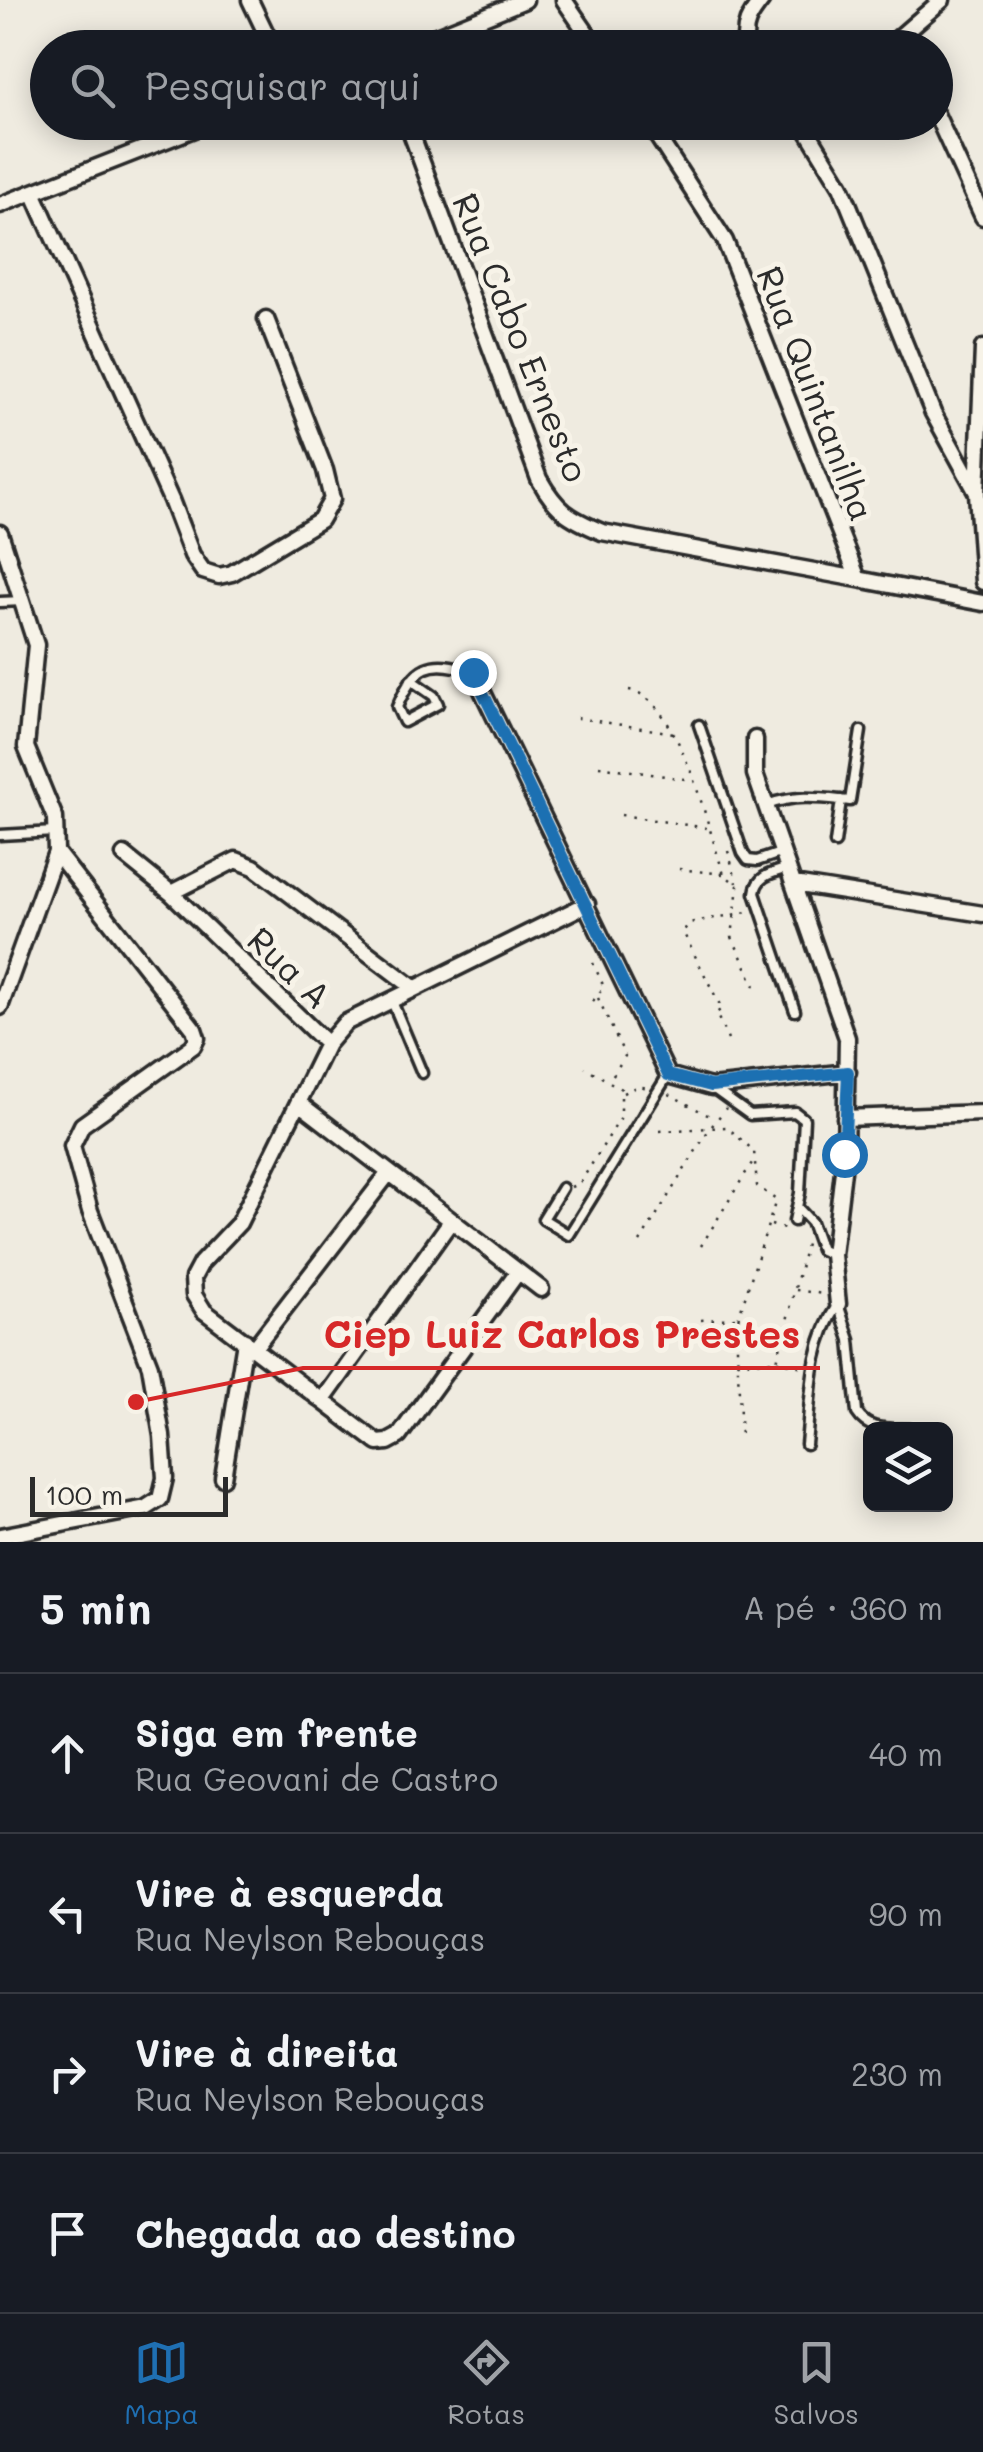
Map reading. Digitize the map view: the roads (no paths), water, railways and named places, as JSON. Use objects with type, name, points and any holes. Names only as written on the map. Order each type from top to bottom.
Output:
[{"type":"street","points":[[250,0],[264,30]]},
{"type":"street","points":[[451,30],[524,0]]},
{"type":"street","points":[[564,0],[585,30]]},
{"type":"street","points":[[745,30],[762,0]]},
{"type":"street","points":[[913,30],[942,0]]},
{"type":"street","points":[[0,204],[166,140]]},
{"type":"street","name":"Rua Cabo Ernesto","points":[[414,140],[539,479],[553,504],[573,520],[602,532],[858,579]]},
{"type":"street","name":"Rua Quintanilha","points":[[660,140],[725,241],[858,579]]},
{"type":"street","points":[[814,140],[841,186],[933,413],[976,493]]},
{"type":"street","points":[[948,140],[983,217]]},
{"type":"street","points":[[33,192],[192,554],[203,571],[220,576],[232,573],[320,520],[332,499],[266,319]]},
{"type":"street","points":[[983,348],[976,493],[983,582]]},
{"type":"street","points":[[0,533],[36,645],[26,746],[28,760],[50,804],[56,852],[0,1007]]},
{"type":"street","points":[[858,579],[983,603]]},
{"type":"street","points":[[473,672],[668,1075],[711,1086],[848,1072]]},
{"type":"street","points":[[755,739],[755,774],[847,1038],[844,1154],[833,1255],[838,1298]]},
{"type":"street","points":[[0,1536],[146,1508],[160,1499],[165,1478],[150,1366],[90,1211],[72,1146],[82,1125],[193,1046],[197,1038],[194,1029],[56,852]]},
{"type":"street","name":"Rua A","points":[[124,855],[172,893],[327,1044],[344,1023],[587,904]]},
{"type":"street","points":[[172,893],[236,860],[254,867],[414,988]]},
{"type":"street","points":[[794,884],[983,914]]},
{"type":"street","points":[[327,1044],[238,1223],[200,1263],[193,1278],[194,1295],[204,1311],[378,1442],[388,1442],[400,1436],[518,1272]]},
{"type":"street","points":[[300,1104],[541,1289]]},
{"type":"street","points":[[845,1118],[983,1113]]},
{"type":"street","points":[[223,1478],[249,1344],[388,1174]]},
{"type":"street","points":[[323,1400],[451,1221]]},
{"type":"lane","points":[[0,602],[23,601]]},
{"type":"lane","points":[[412,680],[434,696],[438,704],[404,722],[396,707],[412,680],[427,666],[444,662],[473,672]]},
{"type":"lane","points":[[699,726],[748,860],[786,860]]},
{"type":"lane","points":[[766,805],[807,796],[850,801],[862,732]]},
{"type":"lane","points":[[835,843],[841,800]]},
{"type":"lane","points":[[0,835],[55,832]]},
{"type":"lane","points":[[786,860],[756,884],[755,893],[795,1011]]},
{"type":"lane","points":[[391,1000],[422,1073]]},
{"type":"lane","points":[[562,1188],[544,1218],[569,1235],[668,1075]]},
{"type":"lane","points":[[711,1086],[750,1115],[795,1112],[804,1118],[798,1208],[792,1226]]},
{"type":"lane","points":[[798,1208],[811,1222],[821,1250],[833,1255]]},
{"type":"lane","points":[[806,1444],[814,1366],[823,1326],[838,1298]]},
{"type":"lane","points":[[838,1298],[850,1340],[857,1414],[863,1422]]},
{"type":"place","name":"Ciep Luiz Carlos Prestes","points":[[136,1402]]}]
